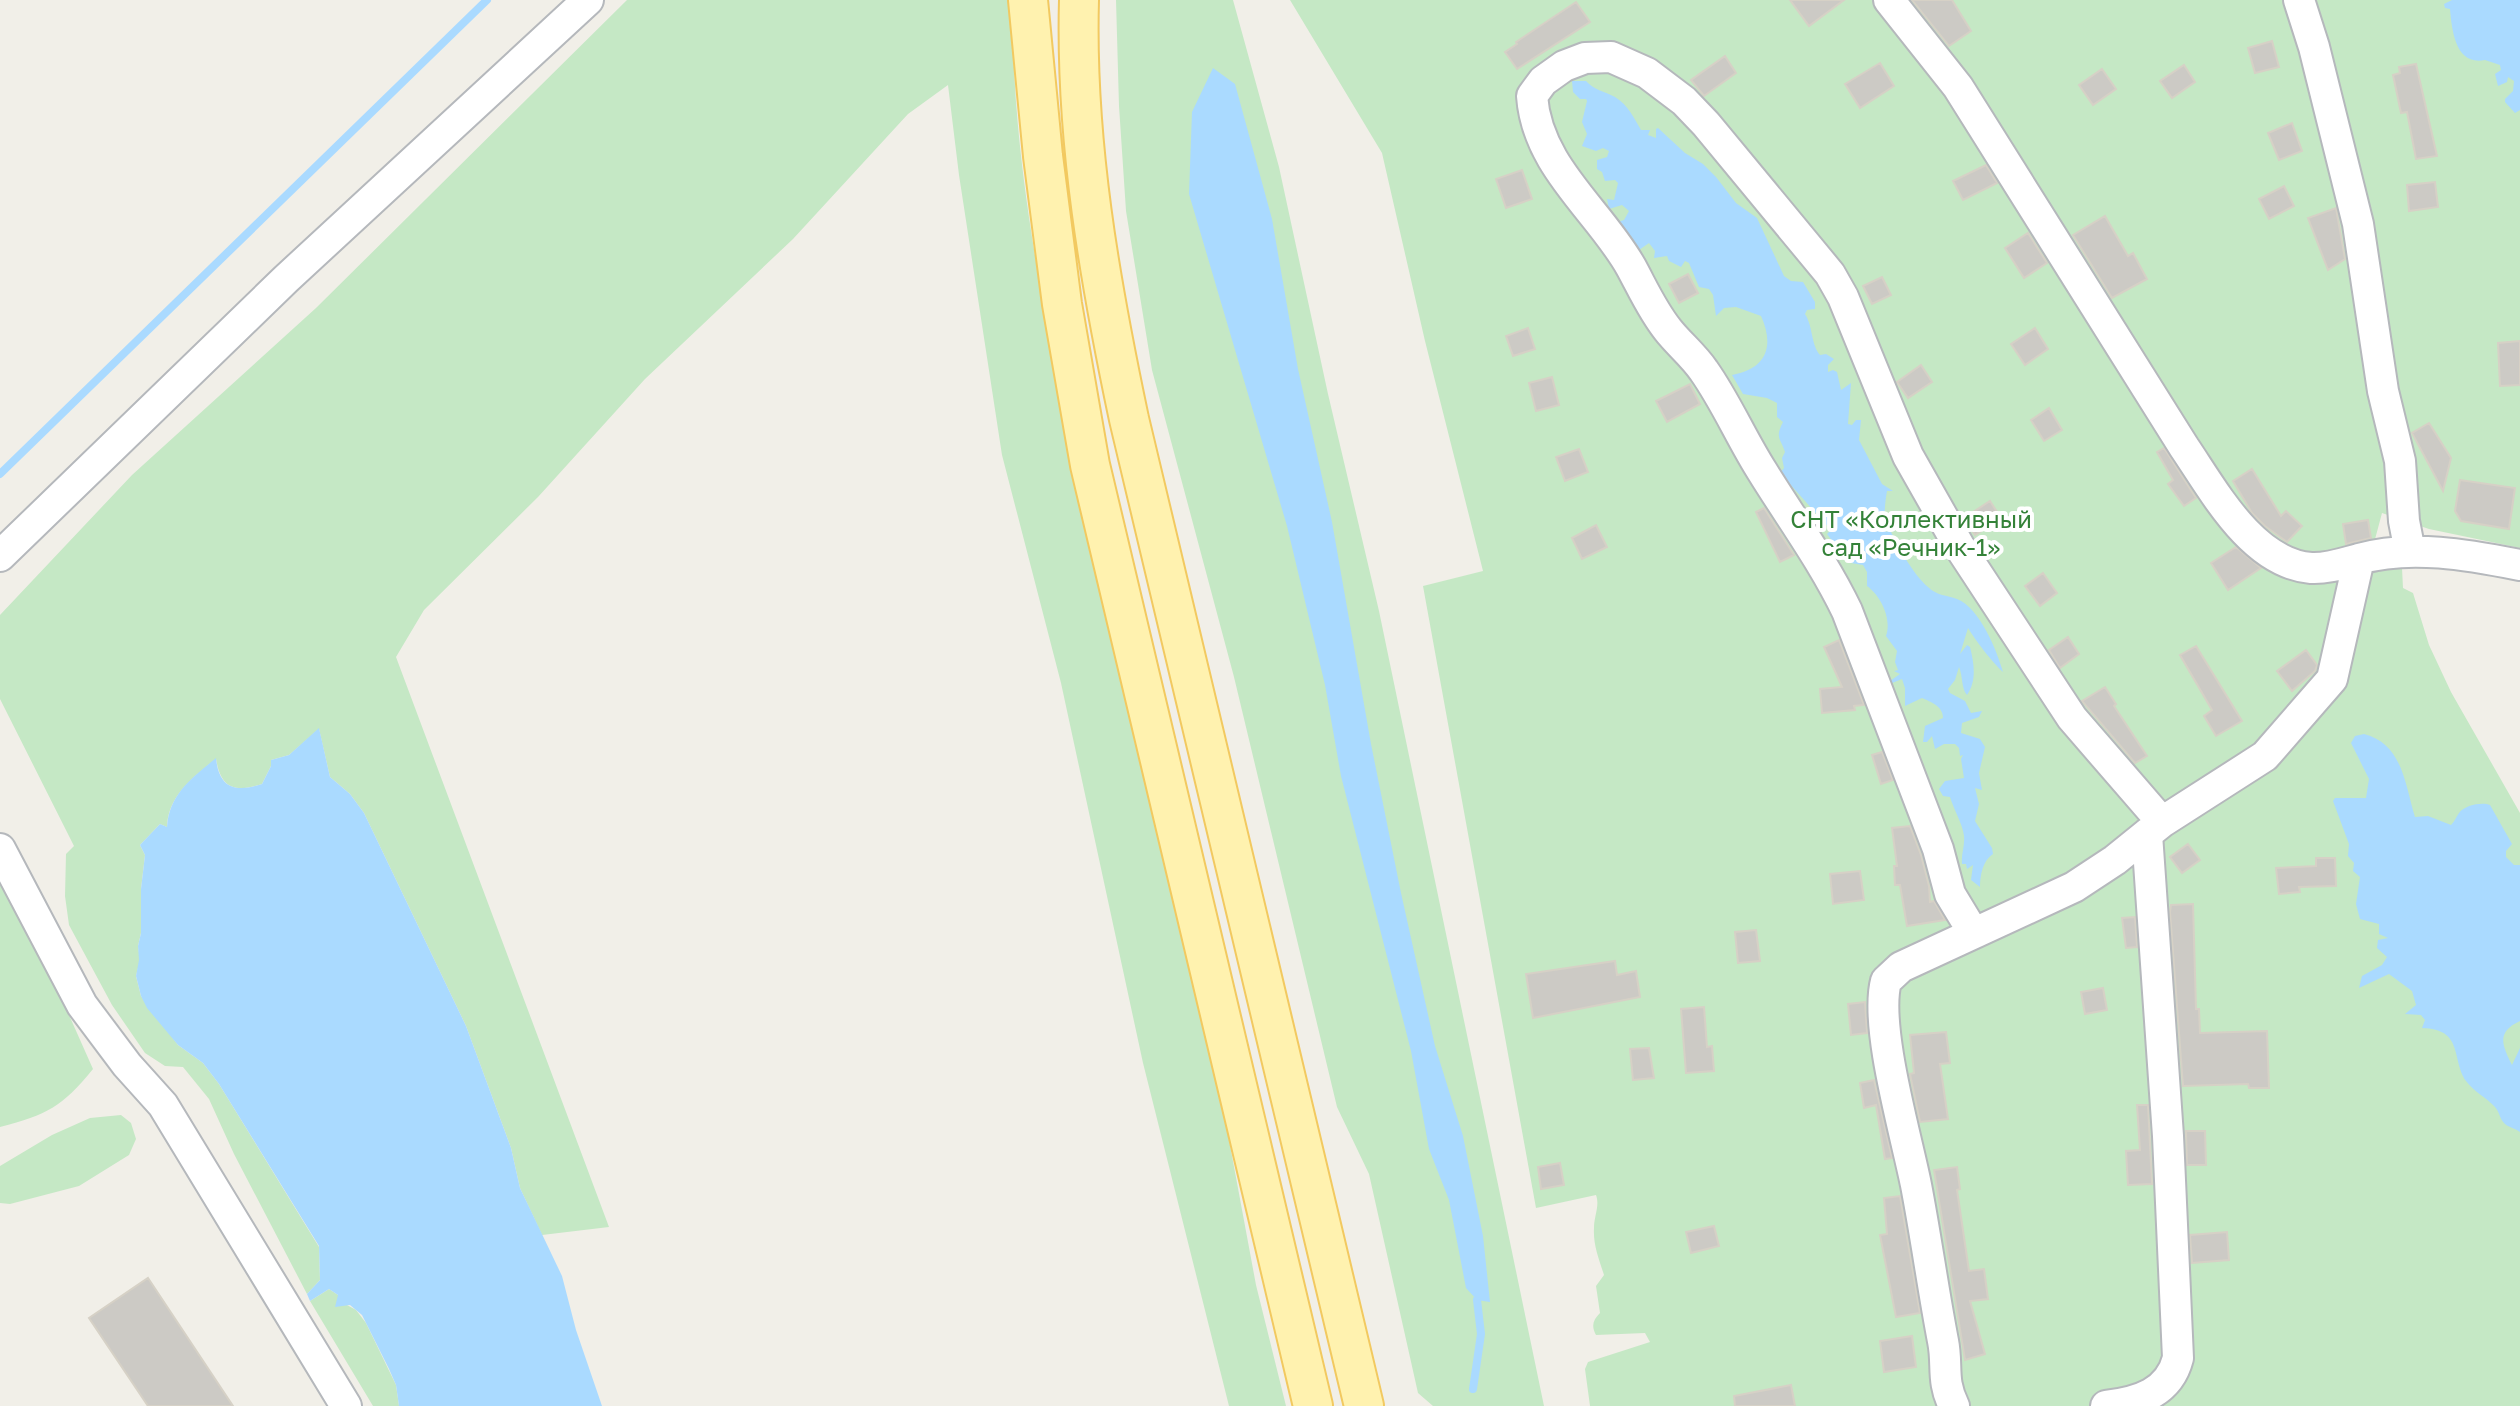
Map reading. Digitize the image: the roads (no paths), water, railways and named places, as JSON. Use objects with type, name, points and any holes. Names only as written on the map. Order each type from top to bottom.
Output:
[{"type":"main road","points":[[1028,0],[1060,289],[1090,465],[1313,1406]]},
{"type":"main road","points":[[1079,0],[1083,117],[1091,206],[1106,312],[1364,1406]]},
{"type":"street","points":[[0,556],[286,279],[588,0]]},
{"type":"street","points":[[1889,0],[1958,87],[2184,447],[2255,543],[2276,557],[2312,568],[2376,554],[2410,552],[2520,565]]},
{"type":"street","points":[[2299,0],[2318,61],[2358,224],[2385,406],[2400,461],[2404,521],[2410,552]]},
{"type":"street","points":[[1973,932],[1950,894],[1935,839],[1833,582],[1762,472],[1708,376],[1654,312],[1631,267],[1564,178],[1546,144],[1534,112],[1532,96],[1543,81],[1564,66],[1585,58],[1611,57],[1634,65],[1667,87],[1706,124],[1824,266],[1843,297],[1908,456],[1959,546],[2072,718],[2155,828],[2178,1358],[2170,1380],[2162,1387],[2138,1399],[2106,1406]]},
{"type":"street","points":[[1954,1406],[1945,1380],[1943,1340],[1917,1190],[1890,1061],[1883,991],[1886,981],[1901,967],[2074,887],[2155,828],[2265,756],[2332,679],[2359,559]]},
{"type":"street","points":[[0,849],[82,1005],[127,1065],[163,1105],[346,1406]]},
{"type":"water","points":[[2452,0],[2520,0],[2520,110],[2515,113],[2505,102],[2513,91],[2514,81],[2508,77],[2507,82],[2498,86],[2495,74],[2501,70],[2500,65],[2468,58],[2457,45],[2450,9],[2445,8],[2444,4]]},
{"type":"water","points":[[1213,68],[1235,84],[1272,219],[1298,369],[1332,522],[1371,744],[1435,1046],[1463,1136],[1483,1236],[1490,1302],[1477,1300],[1466,1288],[1449,1200],[1429,1149],[1411,1051],[1341,776],[1325,685],[1287,526],[1189,194],[1192,112]]},
{"type":"water","points":[[1572,81],[1586,81],[1620,100],[1641,130],[1650,130],[1648,135],[1656,138],[1658,128],[1685,153],[1703,164],[1736,203],[1757,218],[1784,276],[1791,281],[1803,282],[1815,302],[1815,309],[1807,310],[1805,314],[1817,351],[1834,359],[1828,365],[1828,372],[1837,372],[1841,390],[1851,383],[1848,424],[1861,420],[1859,440],[1882,484],[1893,491],[1887,491],[1886,495],[1886,532],[1890,530],[1922,582],[1935,592],[1965,604],[1986,631],[2003,672],[1968,628],[1960,654],[1967,645],[1970,647],[1972,684],[1967,695],[1959,667],[1948,689],[1965,701],[1971,713],[1982,711],[1979,717],[1962,723],[1961,733],[1980,739],[1985,747],[1979,773],[1982,790],[1975,788],[1979,804],[1975,821],[1993,854],[1983,868],[1980,887],[1971,880],[1973,865],[1967,869],[1966,864],[1962,864],[1962,827],[1950,797],[1943,796],[1939,789],[1945,781],[1964,778],[1963,755],[1960,756],[1955,744],[1944,744],[1935,749],[1932,736],[1923,742],[1925,726],[1943,718],[1936,705],[1922,698],[1905,706],[1902,679],[1880,688],[1900,674],[1894,671],[1898,670],[1895,662],[1897,651],[1886,636],[1886,615],[1881,602],[1867,586],[1867,572],[1863,565],[1851,563],[1851,556],[1842,554],[1827,534],[1831,530],[1780,473],[1784,468],[1782,458],[1785,452],[1779,437],[1783,422],[1777,417],[1777,403],[1743,394],[1732,375],[1753,368],[1764,355],[1767,337],[1761,316],[1736,307],[1724,308],[1716,316],[1713,295],[1709,289],[1699,287],[1689,263],[1685,261],[1681,267],[1669,261],[1667,256],[1654,258],[1655,251],[1649,243],[1639,250],[1631,236],[1629,239],[1614,223],[1624,220],[1629,211],[1622,205],[1609,209],[1607,199],[1614,200],[1618,183],[1615,180],[1605,181],[1602,172],[1597,169],[1597,160],[1607,157],[1609,151],[1582,146],[1587,134],[1582,122],[1587,101],[1573,92]]},
{"type":"water","points":[[319,728],[330,777],[350,794],[364,813],[466,1026],[511,1148],[520,1188],[562,1276],[576,1330],[602,1406],[399,1406],[396,1385],[362,1315],[350,1305],[335,1307],[338,1295],[329,1289],[310,1301],[307,1294],[320,1280],[319,1246],[219,1084],[203,1063],[178,1045],[147,1008],[141,996],[136,976],[145,855],[140,845],[160,824],[167,827],[177,796],[216,758],[221,776],[230,786],[244,788],[262,784],[271,760],[289,755]]},
{"type":"water","points":[[2364,734],[2377,739],[2395,756],[2415,817],[2428,816],[2451,825],[2465,808],[2478,804],[2490,805],[2512,844],[2506,851],[2506,857],[2514,865],[2520,865],[2520,1021],[2507,1030],[2503,1040],[2512,1065],[2520,1048],[2520,1132],[2505,1124],[2495,1107],[2466,1081],[2450,1039],[2435,1030],[2422,1028],[2425,1020],[2421,1015],[2405,1014],[2416,1005],[2412,991],[2389,974],[2359,988],[2362,976],[2382,965],[2387,957],[2377,948],[2378,940],[2388,938],[2379,934],[2379,924],[2360,919],[2356,904],[2360,877],[2353,871],[2354,863],[2348,856],[2349,844],[2333,801],[2335,798],[2366,798],[2369,779],[2351,743],[2355,736]]},
{"type":"waterway","points":[[0,474],[487,0]]},
{"type":"waterway","points":[[1473,1389],[1481,1334],[1477,1300]]},
{"type":"park label","name":"СНТ «Коллективный сад «Речник-1»","points":[[1911,534]]}]
